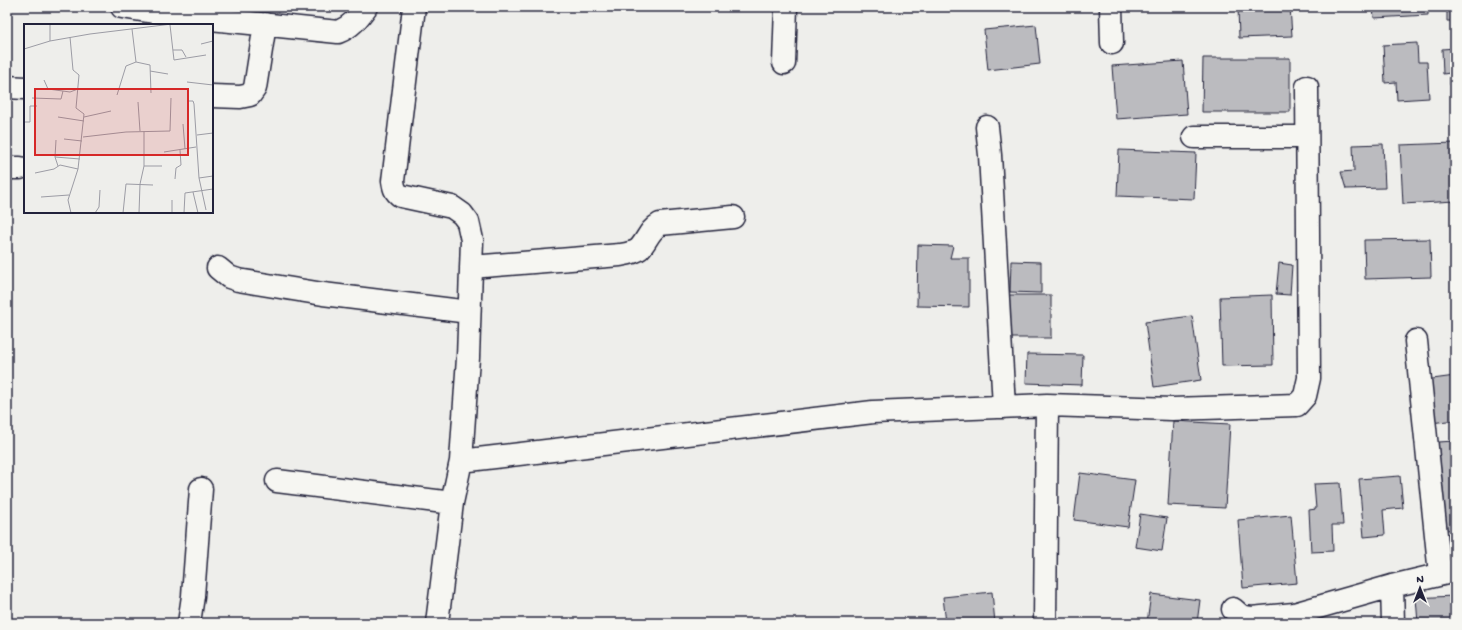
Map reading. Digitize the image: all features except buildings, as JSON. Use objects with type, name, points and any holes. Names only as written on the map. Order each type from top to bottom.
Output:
[{"type":"street","points":[[122,7],[172,15],[338,32],[346,29],[352,24],[366,7]]},
{"type":"street","points":[[414,7],[393,181],[394,187],[396,192],[401,196],[452,207],[462,214],[468,222],[472,240],[468,358],[461,461],[452,503],[437,623]]},
{"type":"street","points":[[784,63],[786,7]]},
{"type":"street","points":[[1110,7],[1112,44]]},
{"type":"street","points":[[213,96],[240,97],[250,95],[255,88],[265,24]]},
{"type":"street","points":[[7,87],[24,88]]},
{"type":"street","points":[[461,461],[873,412],[1047,405],[1172,409],[1298,405],[1305,396],[1309,378],[1307,87]]},
{"type":"street","points":[[987,127],[990,155],[1004,407]]},
{"type":"street","points":[[1194,137],[1307,137]]},
{"type":"street","points":[[471,267],[620,255],[638,249],[653,228],[660,224],[734,217]]},
{"type":"street","points":[[218,268],[229,277],[238,280],[323,294],[469,312]]},
{"type":"street","points":[[1234,609],[1241,616],[1251,618],[1294,614],[1392,586],[1447,573],[1416,341]]},
{"type":"street","points":[[1045,623],[1047,405]]},
{"type":"street","points":[[277,481],[452,503]]},
{"type":"street","points":[[189,623],[193,596],[201,489]]},
{"type":"street","points":[[1392,586],[1393,623]]}]
